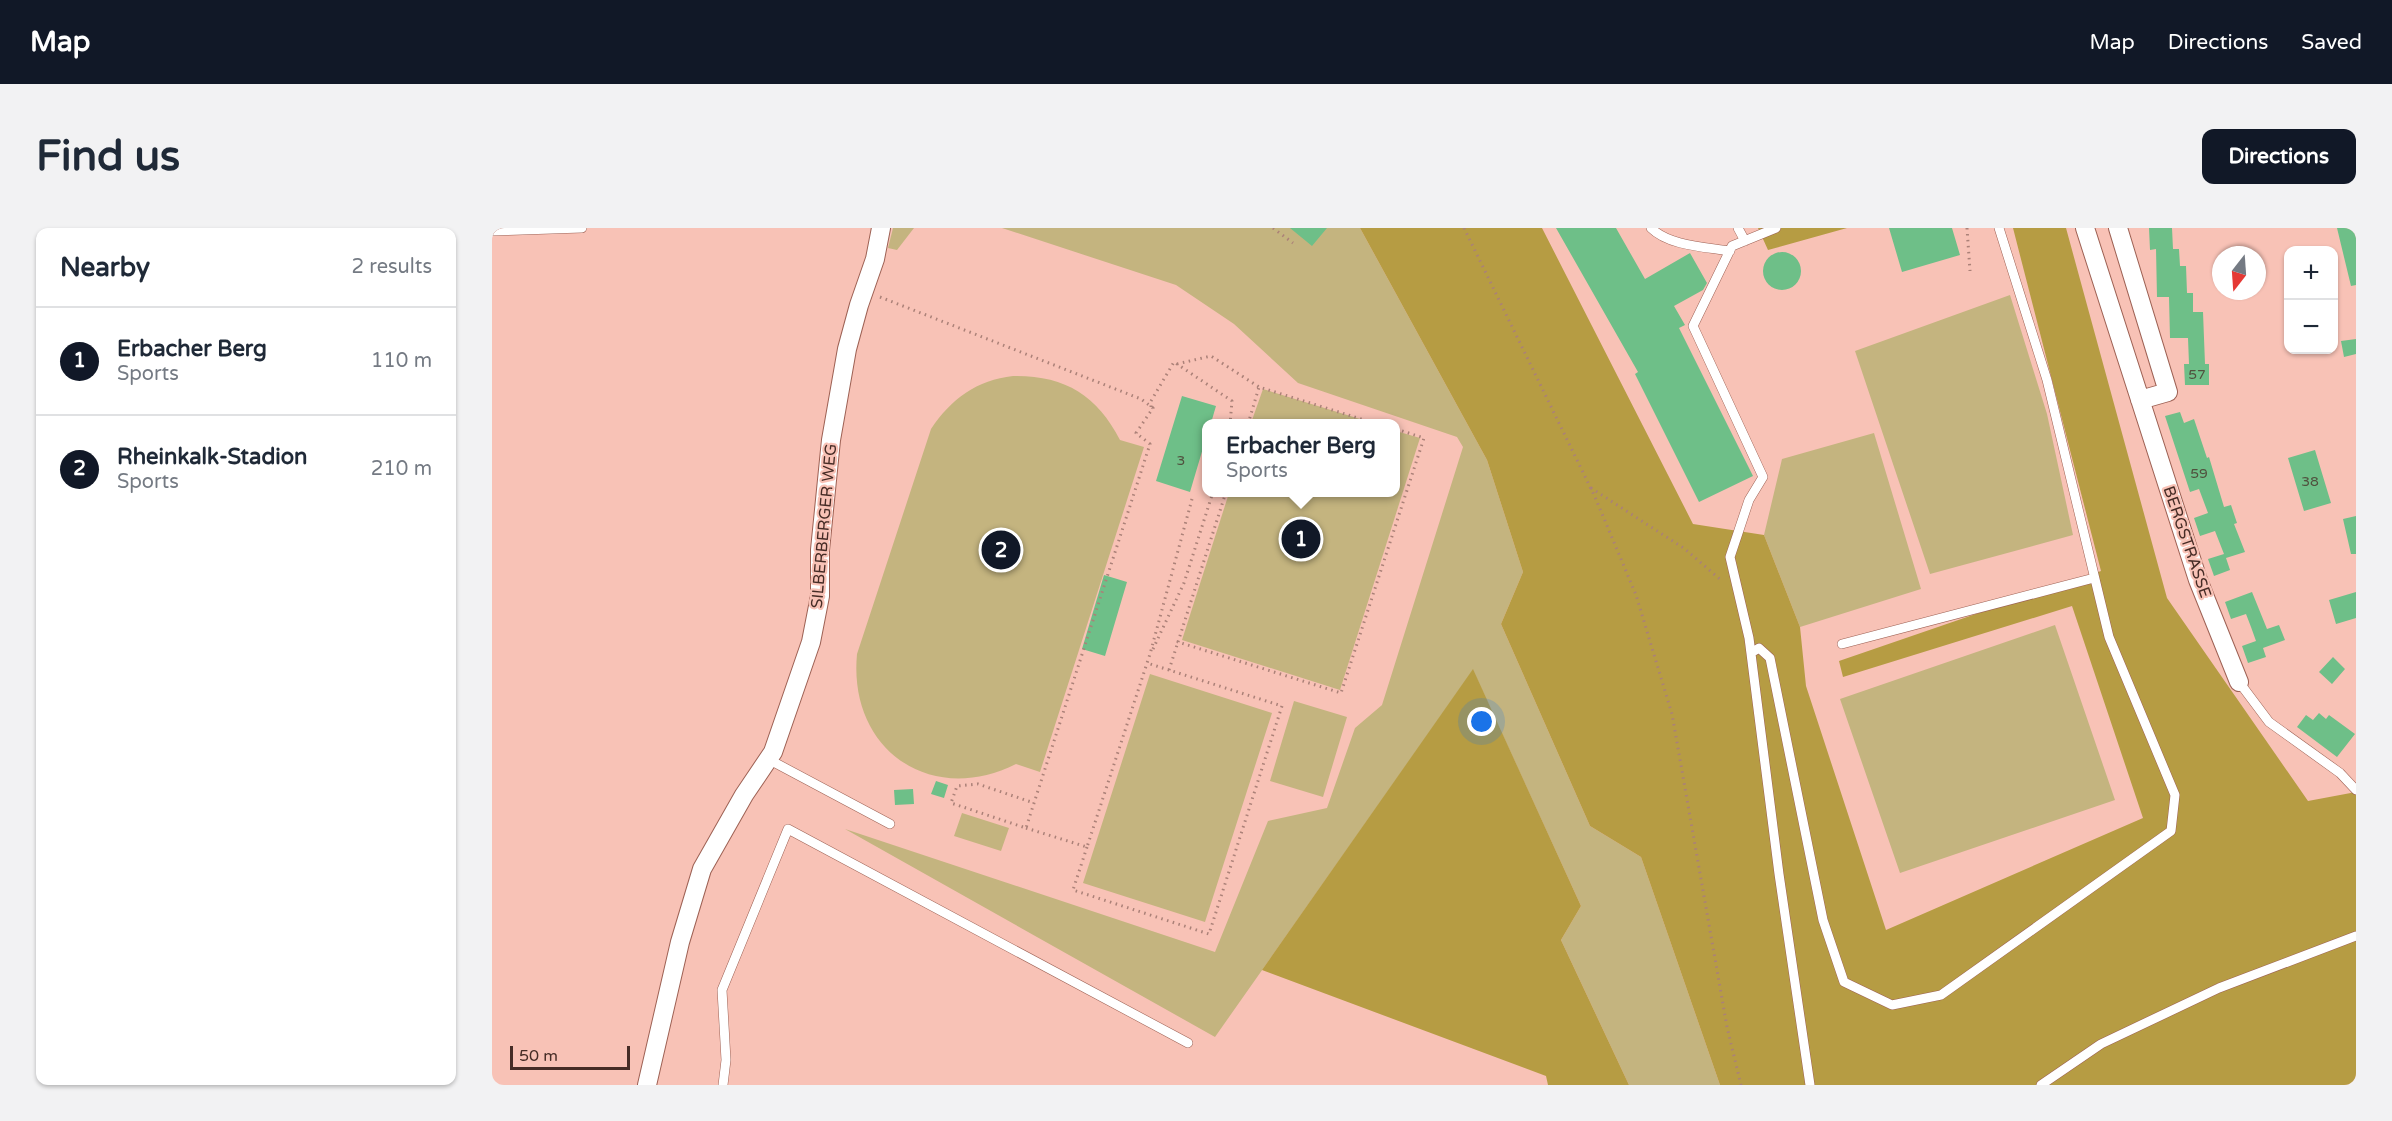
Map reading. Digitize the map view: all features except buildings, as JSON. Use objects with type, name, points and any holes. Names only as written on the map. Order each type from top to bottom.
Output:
[{"type":"street","name":"SILBERBERGER WEG","points":[[646,1085],[680,942],[702,868],[773,752],[811,642],[820,596],[820,550],[831,440],[847,349],[875,259],[880,228]]},
{"type":"street","name":"BERGSTRASSE","points":[[2085,228],[2198,580],[2239,682]]},
{"type":"street","points":[[2118,228],[2168,392],[2140,400]]},
{"type":"lane","points":[[492,231],[582,228]]},
{"type":"lane","points":[[1652,228],[1660,235],[1673,240],[1730,251]]},
{"type":"lane","points":[[1738,228],[1745,241]]},
{"type":"lane","points":[[1776,228],[1732,246],[1693,326],[1762,477],[1749,501],[1730,557],[1751,653],[1779,874],[1810,1085]]},
{"type":"lane","points":[[1751,653],[1759,648],[1770,658],[1823,920],[1844,982],[1892,1005],[1941,994],[2171,831],[2175,795],[2109,637],[2047,380],[1999,228]]},
{"type":"lane","points":[[1842,644],[2094,578]]},
{"type":"lane","points":[[2239,682],[2269,722],[2340,773],[2356,790]]},
{"type":"lane","points":[[768,759],[890,824]]},
{"type":"lane","points":[[723,1085],[726,1060],[722,990],[788,829],[1188,1042]]},
{"type":"lane","points":[[2041,1085],[2101,1044],[2219,988],[2356,936]]},
{"type":"path","points":[[1273,228],[1293,243]]},
{"type":"path","points":[[1464,228],[1590,487],[1636,595],[1672,714],[1722,1001],[1741,1085]]},
{"type":"path","points":[[1967,228],[1970,271]]},
{"type":"path","points":[[864,291],[1141,399],[1151,407]]},
{"type":"path","points":[[1026,828],[1150,444],[1136,433],[1153,408],[1151,401],[1174,362],[1177,364],[1211,356],[1259,387],[1364,419]]},
{"type":"path","points":[[1177,364],[1232,401],[1230,419]]},
{"type":"path","points":[[1249,419],[1259,387]]},
{"type":"path","points":[[1178,642],[1341,693],[1424,438],[1400,431]]},
{"type":"path","points":[[1590,487],[1685,549],[1739,595]]},
{"type":"path","points":[[1148,661],[1184,583],[1212,497]]},
{"type":"path","points":[[1169,670],[1224,497]]},
{"type":"path","points":[[1148,661],[1169,670],[1282,706],[1209,934],[1073,890],[1148,661],[1192,499]]},
{"type":"path","points":[[1034,803],[978,784],[957,786],[951,803],[1088,847]]},
{"type":"shaded area","points":[[893,228],[914,228],[897,250],[888,248]]},
{"type":"shaded area","points":[[1002,228],[1360,228],[1487,460],[1523,572],[1501,624],[1590,826],[1641,857],[1720,1085],[1629,1085],[1561,940],[1581,906],[1473,670],[1215,1037],[845,829],[1215,952],[1268,821],[1327,808],[1355,728],[1382,705],[1463,447],[1457,437],[1298,383],[1234,324],[1176,285]]},
{"type":"shaded area","points":[[1360,228],[1542,228],[1693,524],[1764,535],[1800,627],[1806,686],[1886,930],[2143,818],[2072,606],[1843,677],[1839,661],[2101,571],[2013,228],[2066,228],[2167,598],[2308,801],[2356,792],[2356,1085],[1720,1085],[1641,857],[1590,826],[1501,624],[1523,572],[1487,460]]},
{"type":"shaded area","points":[[1758,228],[1847,228],[1768,250]]},
{"type":"shaded area","points":[[2010,295],[2047,414],[2073,535],[1930,574],[1855,351]]},
{"type":"shaded area","points":[[1013,376],[1048,379],[1077,391],[1101,411],[1120,440],[1144,447],[1040,772],[1016,764],[984,776],[954,778],[926,773],[901,761],[881,742],[866,717],[858,688],[857,654],[931,429],[947,409],[966,393],[988,382]]},
{"type":"shaded area","points":[[1263,389],[1360,419],[1252,419]]},
{"type":"shaded area","points":[[1400,432],[1420,438],[1340,690],[1182,640],[1228,497],[1400,497]]},
{"type":"shaded area","points":[[1874,433],[1921,589],[1800,627],[1764,535],[1782,459]]},
{"type":"shaded area","points":[[2055,625],[2115,800],[1900,873],[1840,699]]},
{"type":"shaded area","points":[[1473,669],[1581,906],[1561,940],[1629,1085],[1548,1085],[1546,1076],[1262,970]]},
{"type":"shaded area","points":[[1150,674],[1272,713],[1205,922],[1083,883]]},
{"type":"shaded area","points":[[1294,701],[1347,717],[1323,797],[1270,781]]},
{"type":"shaded area","points":[[962,813],[1009,828],[1001,851],[954,836]]},
{"type":"place","name":"Erbacher Berg","points":[[1301,539]]},
{"type":"place","name":"Rheinkalk-Stadion","points":[[1001,550]]}]
